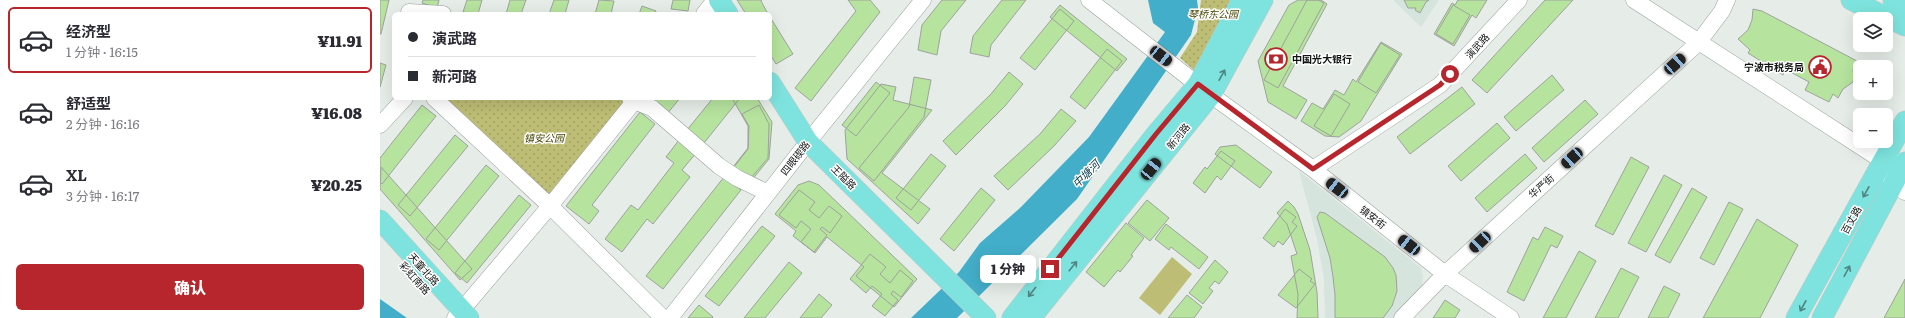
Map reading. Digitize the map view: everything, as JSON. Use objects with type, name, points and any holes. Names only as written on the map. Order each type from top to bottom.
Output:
[{"type":"main road","points":[[719,0],[727,12]]},
{"type":"main road","name":"新河路","points":[[1012,318],[1156,134],[1204,89],[1242,0]]},
{"type":"main road","name":"新河路","points":[[1032,318],[1204,89],[1263,0]]},
{"type":"main road","points":[[1851,0],[1905,26]]},
{"type":"main road","points":[[1893,0],[1905,6]]},
{"type":"main road","name":"王隘路","points":[[772,85],[808,142],[986,318]]},
{"type":"main road","name":"百丈路","points":[[1796,318],[1905,121]]},
{"type":"main road","name":"百丈路","points":[[1822,318],[1899,188],[1905,163]]},
{"type":"main road","name":"天童北路","points":[[380,220],[459,316]]},
{"type":"main road","name":"彩虹南路","points":[[380,239],[459,316]]},
{"type":"street","points":[[706,12],[715,0]]},
{"type":"street","name":"四眼碶路","points":[[670,318],[808,142],[923,0]]},
{"type":"street","name":"镇安街","points":[[1089,0],[1204,89],[1313,169],[1445,274],[1511,318]]},
{"type":"street","name":"演武路","points":[[1313,169],[1440,85],[1519,0]]},
{"type":"street","points":[[1634,0],[1698,43],[1884,161],[1905,163]]},
{"type":"street","name":"华严街","points":[[1402,318],[1445,274],[1698,43],[1722,10],[1727,0]]},
{"type":"street","points":[[410,9],[430,12]]},
{"type":"street","points":[[380,125],[404,100]]},
{"type":"street","points":[[436,100],[550,206],[663,318]]},
{"type":"street","points":[[459,316],[550,206],[632,100]]},
{"type":"street","points":[[635,100],[652,108],[719,166],[737,178],[768,193]]},
{"type":"street","points":[[1884,161],[1899,188]]},
{"type":"shaded area","points":[[1393,0],[1439,0],[1421,27]]},
{"type":"shaded area","points":[[1299,171],[1421,268],[1423,276],[1422,287],[1394,318],[1325,318],[1324,279],[1317,239]]},
{"type":"green space","name":"琴桥东公园","points":[[1201,0],[1235,0],[1197,73],[1180,58],[1197,32]]},
{"type":"green space","name":"镇安公园","points":[[444,100],[624,100],[625,102],[549,197]]},
{"type":"green space","points":[[1172,257],[1192,274],[1160,315],[1139,298]]},
{"type":"water","name":"中塘河","points":[[1148,0],[1197,0],[1198,8],[1191,35],[1077,199],[957,318],[911,318],[959,272],[980,243],[1021,207],[1089,137],[1165,32],[1153,23]]},
{"type":"water","points":[[380,299],[407,318],[380,318]]},
{"type":"building","points":[[380,0],[389,0],[381,34],[380,34]]},
{"type":"building","points":[[423,0],[439,0],[437,8],[422,3]]},
{"type":"building","points":[[467,0],[482,0],[479,12],[463,12]]},
{"type":"building","points":[[510,0],[526,0],[522,12],[507,12]]},
{"type":"building","points":[[554,0],[569,0],[566,12],[550,12]]},
{"type":"building","points":[[599,0],[614,1],[611,12],[596,12]]},
{"type":"building","points":[[673,0],[690,0],[688,11],[671,9]]},
{"type":"building","points":[[737,0],[762,0],[761,1],[767,12],[745,12]]},
{"type":"building","points":[[848,0],[870,0],[880,12],[811,101],[795,88],[856,11]]},
{"type":"building","points":[[942,0],[966,0],[941,31],[937,55],[918,50],[922,25]]},
{"type":"building","points":[[1002,0],[1026,0],[991,45],[989,57],[970,53],[973,36]]},
{"type":"building","points":[[1298,0],[1321,0],[1327,4],[1283,86],[1307,100],[1296,119],[1268,102],[1258,61],[1289,5]]},
{"type":"building","points":[[1307,0],[1318,0],[1324,3],[1278,88],[1264,80]]},
{"type":"building","points":[[1404,0],[1429,0],[1426,2],[1420,13],[1415,10],[1416,8],[1408,8]]},
{"type":"building","points":[[1458,0],[1487,0],[1476,18],[1472,15],[1454,46],[1434,34],[1452,3],[1455,5]]},
{"type":"building","points":[[1545,0],[1573,0],[1487,93],[1472,80]]},
{"type":"building","points":[[1060,5],[1127,59],[1117,71],[1050,17]]},
{"type":"building","points":[[1453,5],[1470,15],[1453,44],[1436,34]]},
{"type":"building","points":[[642,6],[656,11],[656,12],[640,12]]},
{"type":"building","points":[[1060,9],[1074,21],[1035,70],[1020,58]]},
{"type":"building","points":[[1753,9],[1762,11],[1855,60],[1853,60],[1853,82],[1843,89],[1838,98],[1833,94],[1829,102],[1805,90],[1809,82],[1785,69],[1783,75],[1748,53],[1750,50],[1738,39],[1748,30],[1752,20]]},
{"type":"building","points":[[772,20],[793,54],[776,64],[772,57]]},
{"type":"building","points":[[1381,42],[1402,54],[1361,121],[1339,137],[1325,136],[1301,121],[1312,103],[1323,109],[1335,90],[1344,95],[1353,79],[1356,82]]},
{"type":"building","points":[[1381,43],[1400,55],[1376,93],[1358,82]]},
{"type":"building","points":[[1107,49],[1122,61],[1085,109],[1070,97]]},
{"type":"building","points":[[380,63],[386,65],[380,87]]},
{"type":"building","points":[[1009,72],[1023,84],[1005,106],[956,155],[943,141],[991,94]]},
{"type":"building","points":[[1552,75],[1564,90],[1516,131],[1504,117]]},
{"type":"building","points":[[914,77],[931,80],[924,117],[874,181],[859,168],[909,107]]},
{"type":"building","points":[[876,82],[890,93],[856,136],[842,125]]},
{"type":"building","points":[[881,84],[896,87],[893,100],[932,110],[882,173],[930,209],[918,224],[847,159],[845,130]]},
{"type":"building","points":[[1462,87],[1475,104],[1410,154],[1397,137]]},
{"type":"building","points":[[1334,94],[1350,104],[1331,136],[1314,126]]},
{"type":"building","points":[[654,100],[678,100],[667,114],[652,102]]},
{"type":"building","points":[[711,100],[738,100],[704,143],[687,130]]},
{"type":"building","points":[[733,100],[758,100],[772,122],[769,159],[751,181],[733,167],[748,148],[748,126]]},
{"type":"building","points":[[1585,100],[1598,114],[1544,162],[1532,148]]},
{"type":"building","points":[[422,105],[436,116],[382,184],[380,182],[380,158]]},
{"type":"building","points":[[759,105],[769,124],[768,158],[750,179],[734,167],[748,149],[749,126],[742,114]]},
{"type":"building","points":[[1061,109],[1076,121],[1054,146],[1008,190],[994,176],[1040,134]]},
{"type":"building","points":[[640,112],[655,124],[592,205],[599,211],[589,224],[566,206]]},
{"type":"building","points":[[1497,123],[1510,138],[1461,181],[1448,166]]},
{"type":"building","points":[[455,135],[468,146],[410,216],[398,205]]},
{"type":"building","points":[[679,140],[696,153],[682,170],[690,177],[653,224],[647,219],[622,252],[605,239],[631,205],[638,210],[674,163],[666,157]]},
{"type":"building","points":[[1236,145],[1272,172],[1260,188],[1215,154],[1220,147]]},
{"type":"building","points":[[1221,151],[1235,161],[1221,180],[1217,176],[1205,193],[1193,183],[1205,167],[1207,169]]},
{"type":"building","points":[[931,154],[946,166],[911,210],[896,198]]},
{"type":"building","points":[[1525,154],[1537,168],[1487,212],[1475,198]]},
{"type":"building","points":[[1631,157],[1649,167],[1613,235],[1595,226]]},
{"type":"building","points":[[486,165],[499,176],[439,250],[426,239]]},
{"type":"building","points":[[381,167],[472,269],[460,280],[380,189]]},
{"type":"building","points":[[1664,175],[1682,185],[1646,252],[1628,243]]},
{"type":"building","points":[[724,177],[741,190],[663,289],[646,276]]},
{"type":"building","points":[[809,181],[819,185],[917,279],[894,307],[856,276],[864,267],[827,237],[815,253],[793,236],[796,231],[775,214],[798,185]]},
{"type":"building","points":[[981,188],[995,200],[954,251],[940,239]]},
{"type":"building","points":[[1692,188],[1707,197],[1670,263],[1655,255]]},
{"type":"building","points":[[799,190],[815,202],[809,210],[819,218],[829,206],[842,216],[830,233],[822,227],[820,229],[827,235],[814,252],[801,242],[811,229],[801,221],[796,228],[779,215]]},
{"type":"building","points":[[519,195],[531,205],[467,283],[455,273]]},
{"type":"building","points":[[1147,200],[1169,218],[1150,241],[1128,223]]},
{"type":"building","points":[[1288,201],[1298,214],[1310,250],[1317,292],[1318,318],[1297,318],[1298,294],[1291,256],[1297,254],[1287,224],[1277,213]]},
{"type":"building","points":[[1729,202],[1743,209],[1714,265],[1700,258]]},
{"type":"building","points":[[1285,209],[1296,217],[1292,222],[1297,226],[1283,245],[1278,241],[1274,247],[1263,238]]},
{"type":"building","points":[[1320,212],[1325,213],[1385,257],[1393,268],[1396,275],[1397,291],[1392,306],[1383,318],[1335,318],[1333,277],[1330,258],[1317,217]]},
{"type":"building","points":[[1757,219],[1798,245],[1760,318],[1703,318]]},
{"type":"building","points":[[1126,223],[1144,238],[1131,255],[1133,256],[1120,272],[1118,270],[1104,287],[1086,272]]},
{"type":"building","points":[[1166,224],[1208,257],[1199,269],[1171,247],[1169,250],[1155,239]]},
{"type":"building","points":[[762,226],[775,236],[719,306],[705,296]]},
{"type":"building","points":[[1545,227],[1563,236],[1557,248],[1551,245],[1524,301],[1507,292],[1533,237],[1538,240]]},
{"type":"building","points":[[1579,251],[1596,261],[1566,318],[1543,318]]},
{"type":"building","points":[[870,254],[886,267],[880,274],[890,283],[900,270],[913,281],[901,297],[893,291],[891,294],[898,300],[885,316],[872,306],[882,294],[872,286],[866,293],[850,279]]},
{"type":"building","points":[[1215,260],[1228,272],[1219,284],[1215,281],[1209,288],[1213,291],[1203,304],[1189,293]]},
{"type":"building","points":[[789,262],[802,273],[765,318],[744,318]]},
{"type":"building","points":[[1621,268],[1639,277],[1618,318],[1595,318]]},
{"type":"building","points":[[1299,269],[1312,279],[1310,281],[1315,284],[1296,308],[1278,295]]},
{"type":"building","points":[[1905,279],[1905,318],[1884,318]]},
{"type":"building","points":[[1664,286],[1680,294],[1668,318],[1648,318]]},
{"type":"building","points":[[819,294],[832,305],[821,318],[800,318]]},
{"type":"building","points":[[1187,295],[1202,307],[1194,318],[1168,318]]},
{"type":"building","points":[[1445,300],[1460,310],[1455,318],[1433,318]]},
{"type":"building","points":[[699,305],[713,317],[688,318]]},
{"type":"place","name":"中国光大银行","points":[[1276,59]]},
{"type":"place","name":"宁波市税务局","points":[[1820,67]]},
{"type":"route","points":[[1050,269],[1156,134],[1198,84],[1313,169],[1440,85],[1450,74]]}]
